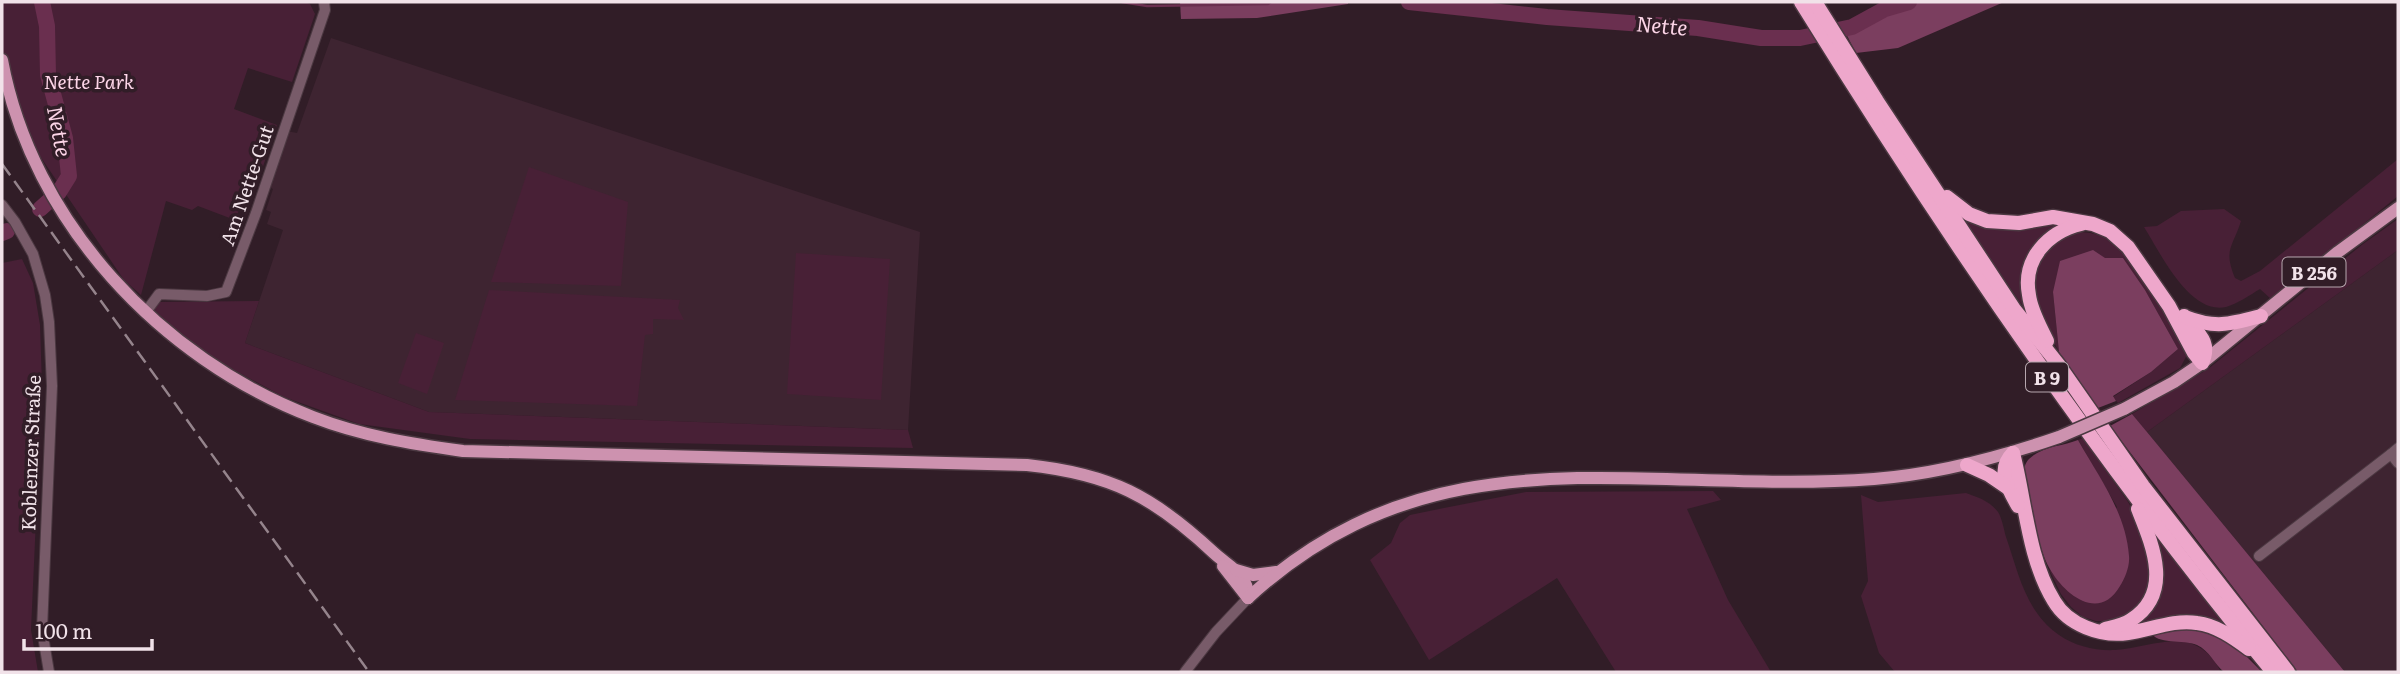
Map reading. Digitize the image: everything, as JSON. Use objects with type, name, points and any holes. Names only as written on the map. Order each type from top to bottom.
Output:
[{"type":"highway","name":"B 9","points":[[1806,2],[2004,316],[2132,494],[2268,666]]},
{"type":"highway","name":"B 9","points":[[1857,81],[1930,180],[2014,309],[2058,364],[2143,486],[2288,672]]},
{"type":"highway","points":[[1930,180],[1961,209],[1987,222],[2019,223],[2053,217],[2110,231],[2128,247],[2169,306],[2202,363],[2207,346],[2184,316]]},
{"type":"highway","points":[[2058,364],[2034,313],[2028,294],[2028,274],[2034,257],[2045,243],[2068,228],[2086,223]]},
{"type":"highway","points":[[2169,306],[2203,324],[2217,326],[2261,316]]},
{"type":"highway","points":[[2013,453],[2004,466],[2003,474],[2024,516]]},
{"type":"highway","points":[[2013,453],[2024,516],[2045,582],[2062,612],[2077,624],[2100,631],[2125,634],[2182,622],[2213,627],[2236,639],[2268,666]]},
{"type":"highway","points":[[1967,466],[1989,474],[2008,488]]},
{"type":"highway","points":[[2100,631],[2131,621],[2149,600],[2156,582],[2153,548],[2132,494]]},
{"type":"main road","points":[[2,60],[15,116],[48,189],[93,255],[145,313],[188,350],[245,386],[312,417],[380,439],[463,451],[1027,465],[1066,469],[1105,480],[1141,496],[1172,515],[1236,570],[1247,584],[1248,598]]},
{"type":"main road","name":"B 256","points":[[2013,453],[2124,409],[2174,382],[2202,363],[2338,252],[2398,208]]},
{"type":"main road","points":[[1248,598],[1279,571],[1329,537],[1404,503],[1455,490],[1530,480],[1580,477],[1871,480],[1967,466],[2013,453]]},
{"type":"main road","points":[[1215,554],[1248,598]]},
{"type":"main road","points":[[1236,570],[1253,575],[1279,571]]},
{"type":"street","name":"Am Nette-Gut","points":[[145,313],[159,294],[206,296],[226,292],[256,214],[325,10],[324,2]]},
{"type":"street","name":"Koblenzer Straße","points":[[2,205],[25,238],[40,271],[49,322],[52,386],[42,630],[49,672]]},
{"type":"street","points":[[2259,556],[2394,451],[2398,463]]},
{"type":"street","points":[[1185,672],[1216,632],[1248,598]]},
{"type":"shaded area","points":[[1180,2],[1348,4],[1257,18],[1181,19]]},
{"type":"shaded area","points":[[1892,2],[2004,2],[1898,48],[1856,53],[1842,26]]},
{"type":"shaded area","points":[[331,38],[920,232],[908,430],[429,412],[245,343],[283,230],[267,224],[271,212],[266,210],[273,189],[269,187],[287,131],[297,133]]},
{"type":"shaded area","points":[[2093,250],[2105,258],[2123,258],[2145,290],[2178,349],[2151,372],[2113,396],[2116,401],[2098,408],[2059,352],[2053,292],[2060,261]]},
{"type":"shaded area","points":[[2398,250],[2398,672],[2345,672],[2147,432]]},
{"type":"shaded area","points":[[2132,414],[2345,672],[2298,672],[2110,426]]},
{"type":"shaded area","points":[[2078,440],[2117,510],[2127,540],[2127,572],[2112,596],[2103,602],[2084,601],[2075,596],[2051,571],[2041,549],[2024,483],[2026,464],[2034,455]]},
{"type":"shaded area","points":[[2198,628],[2230,640],[2262,672],[2224,672],[2197,645],[2158,639],[2151,632]]},
{"type":"green space","name":"Nette Park","points":[[2,2],[305,2],[310,4],[315,14],[292,82],[248,68],[234,109],[277,125],[251,202],[243,200],[235,220],[198,206],[192,210],[166,201],[141,295],[124,280],[23,131],[2,56]]},
{"type":"green space","points":[[2398,159],[2398,196],[2271,299],[2260,289],[2226,307],[2213,307],[2200,301],[2177,279],[2144,227],[2157,226],[2181,211],[2224,209],[2241,221],[2232,243],[2230,261],[2235,278],[2241,281],[2260,271]]},
{"type":"green space","points":[[529,167],[628,202],[621,286],[491,282]]},
{"type":"green space","points":[[1963,218],[2075,221],[2040,241],[2026,311]]},
{"type":"green space","points":[[2398,219],[2398,250],[2147,432],[2132,414],[2208,369]]},
{"type":"green space","points":[[2076,232],[2104,237],[2122,250],[2154,293],[2188,353],[2180,368],[2118,403],[2113,397],[2151,372],[2178,349],[2145,290],[2123,258],[2105,258],[2053,292],[2059,352],[2038,312],[2032,278],[2047,246]]},
{"type":"green space","points":[[796,253],[890,259],[881,400],[787,394]]},
{"type":"green space","points":[[22,259],[33,283],[40,325],[42,385],[31,630],[38,672],[2,672],[2,263]]},
{"type":"green space","points":[[489,290],[680,300],[678,308],[684,320],[653,319],[653,334],[645,335],[637,406],[455,400]]},
{"type":"green space","points":[[259,301],[245,343],[429,412],[908,430],[913,448],[470,439],[359,424],[284,397],[234,370],[190,342],[153,309],[156,302]]},
{"type":"green space","points":[[416,333],[444,343],[427,394],[398,383]]},
{"type":"green space","points":[[2083,438],[2128,502],[2142,527],[2152,581],[2141,603],[2132,612],[2109,621],[2083,617],[2071,607],[2061,594],[2049,569],[2063,586],[2117,507],[2078,440]]},
{"type":"green space","points":[[1713,491],[1721,500],[1687,509],[1728,600],[1771,672],[1616,672],[1557,578],[1429,660],[1370,560],[1391,543],[1400,523],[1410,515],[1444,508],[1526,492]]},
{"type":"green space","points":[[1966,493],[1987,502],[1998,512],[2025,591],[2038,615],[2059,635],[2078,645],[2108,650],[2173,641],[2186,642],[2210,656],[2219,672],[1895,672],[1879,653],[1861,596],[1868,581],[1861,495],[1878,502]]},
{"type":"green space","points":[[2157,534],[2225,623],[2123,631],[2151,605],[2154,536]]},
{"type":"waterway","name":"Nette","points":[[40,209],[59,192],[69,176],[65,138],[48,75],[47,26],[42,2]]},
{"type":"waterway","points":[[1122,2],[1147,6],[1271,2]]},
{"type":"waterway","name":"Nette","points":[[1409,2],[1547,17],[1698,28],[1761,38],[1800,38],[1852,27],[1885,9],[1909,2]]},
{"type":"waterway","name":"Nette","points":[[2,233],[7,231]]},
{"type":"railway","points":[[2,164],[369,672]]}]
